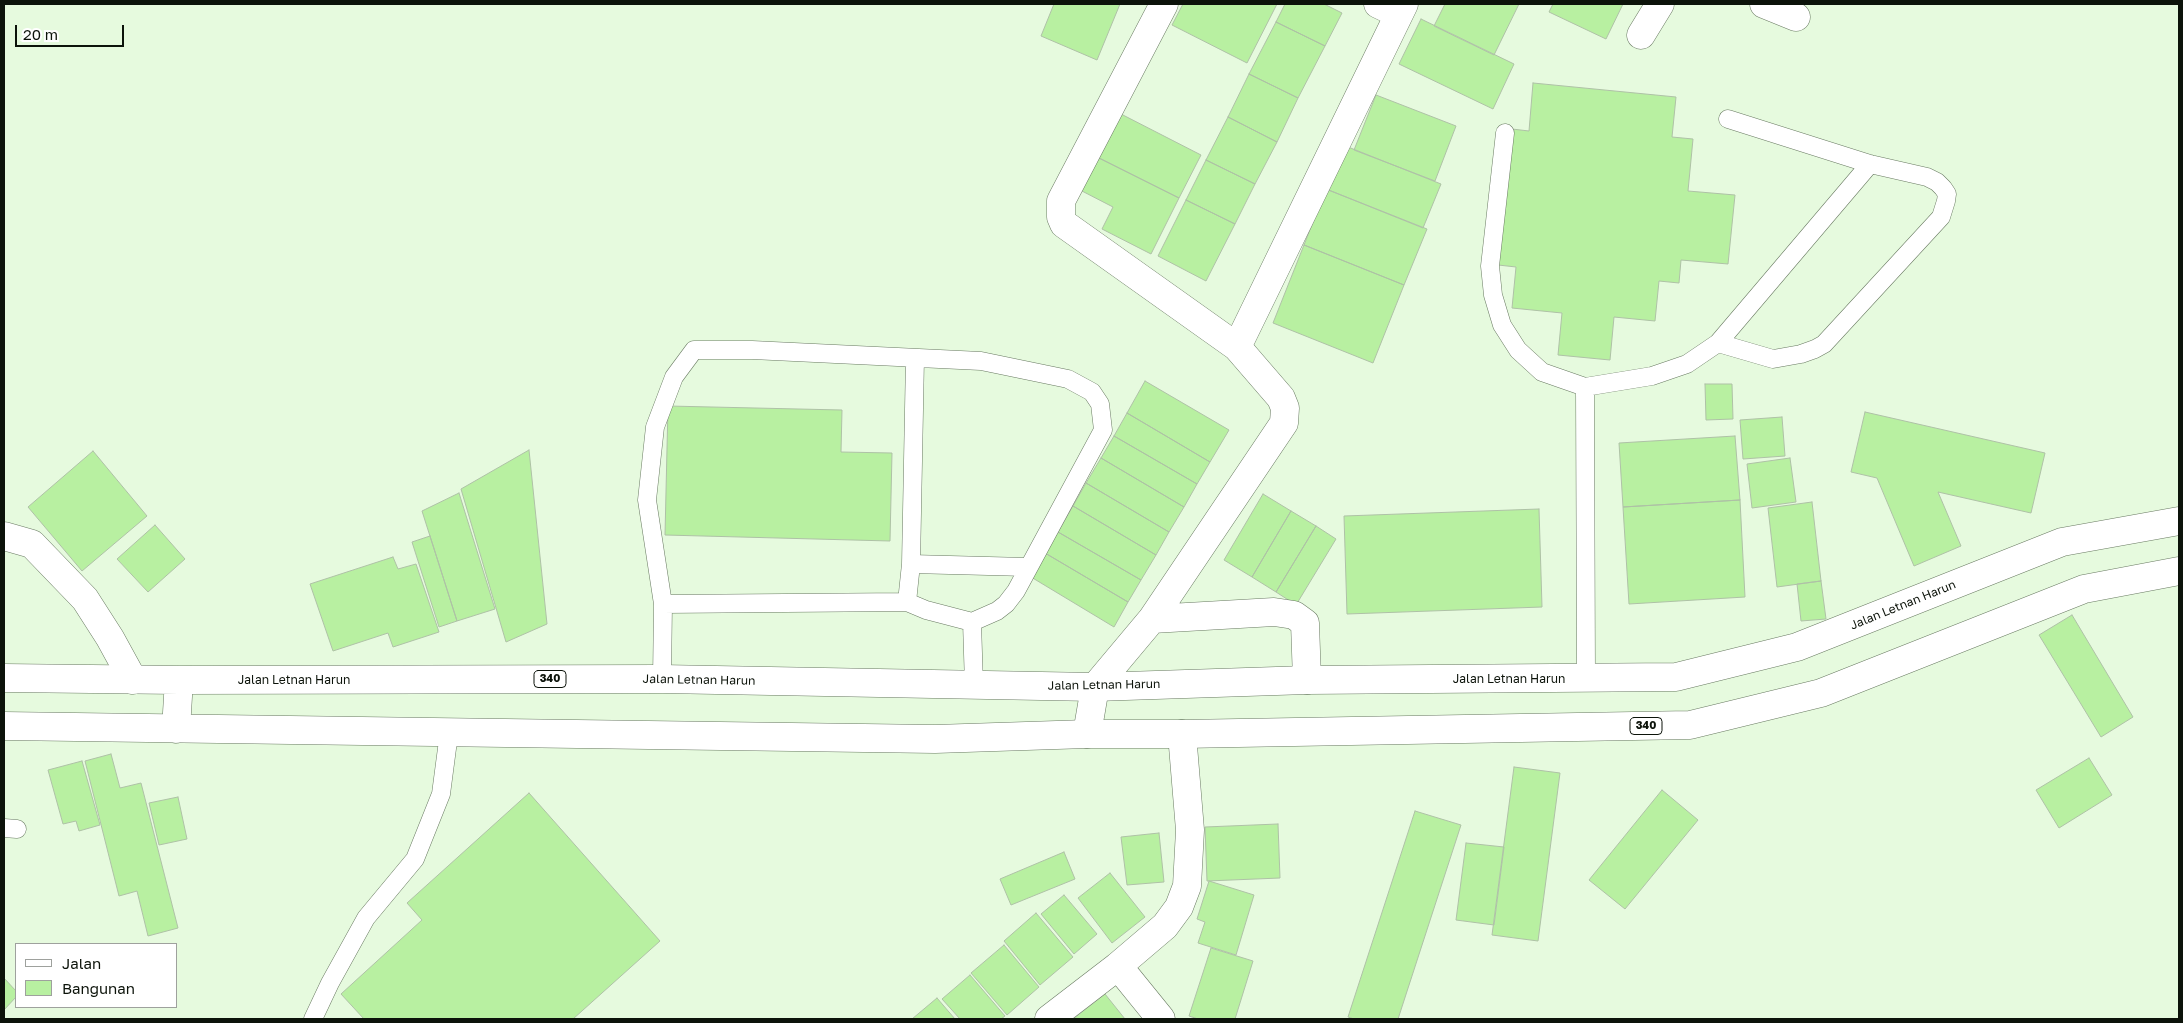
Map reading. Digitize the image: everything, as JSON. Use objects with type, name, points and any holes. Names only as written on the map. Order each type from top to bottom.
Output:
[{"type":"main road","points":[[1087,734],[1095,687],[1152,619],[1284,423],[1285,408],[1281,398],[1237,347],[1064,224],[1061,217],[1061,201],[1164,4]]},
{"type":"main road","points":[[1641,35],[1660,4]]},
{"type":"main road","points":[[1764,4],[1796,17]]},
{"type":"main road","points":[[1237,347],[1394,7]]},
{"type":"main road","name":"Jalan Letnan Harun","points":[[4,678],[133,680],[662,679],[1095,687],[1307,680],[1676,677],[1797,647],[2062,542],[2179,521]]},
{"type":"main road","points":[[4,536],[32,544],[85,599],[110,638],[133,680]]},
{"type":"main road","name":"340","points":[[4,726],[935,739],[1087,734],[1690,725],[1821,692],[2084,589],[2179,571]]},
{"type":"main road","points":[[1152,619],[1274,612],[1294,614],[1305,623],[1307,680]]},
{"type":"main road","points":[[176,729],[179,680]]},
{"type":"main road","points":[[1049,1019],[1118,966],[1165,926],[1179,907],[1187,886],[1190,830],[1182,734]]},
{"type":"main road","points":[[1118,966],[1161,1019]]},
{"type":"lane","points":[[1718,343],[1773,359],[1800,354],[1824,344],[1941,217],[1945,209],[1947,194],[1937,182],[1927,177],[1870,164],[1728,119]]},
{"type":"lane","points":[[1505,133],[1490,266],[1493,295],[1502,325],[1518,350],[1542,372],[1585,387],[1652,376],[1687,364],[1718,343],[1870,164]]},
{"type":"lane","points":[[662,679],[663,604],[647,500],[655,427],[674,377],[694,350],[752,350],[982,361],[1068,379],[1092,392],[1100,404],[1103,430],[1016,591],[1006,604],[997,611],[972,622],[926,610],[907,602],[663,604]]},
{"type":"lane","points":[[907,602],[911,564],[915,358]]},
{"type":"lane","points":[[1585,387],[1586,678]]},
{"type":"lane","points":[[911,564],[1028,567]]},
{"type":"lane","points":[[972,622],[974,685]]},
{"type":"lane","points":[[313,1019],[330,983],[366,918],[415,859],[441,794],[449,733]]},
{"type":"building","points":[[1054,4],[1120,4],[1097,60],[1041,36]]},
{"type":"building","points":[[1183,4],[1277,4],[1247,63],[1172,25]]},
{"type":"building","points":[[1285,4],[1324,4],[1342,13],[1325,46],[1276,22]]},
{"type":"building","points":[[1445,4],[1519,4],[1494,55],[1434,26]]},
{"type":"building","points":[[1553,4],[1623,4],[1606,39],[1549,12]]},
{"type":"building","points":[[1421,19],[1514,64],[1493,109],[1399,64]]},
{"type":"building","points":[[1276,22],[1325,46],[1298,98],[1249,74]]},
{"type":"building","points":[[1249,74],[1298,98],[1277,142],[1228,117]]},
{"type":"building","points":[[1533,83],[1676,97],[1672,137],[1693,139],[1688,191],[1735,195],[1728,264],[1681,260],[1679,283],[1659,281],[1655,321],[1614,317],[1610,360],[1558,355],[1562,313],[1512,308],[1516,267],[1498,265],[1512,129],[1529,131]]},
{"type":"building","points":[[1376,95],[1456,126],[1435,181],[1354,150]]},
{"type":"building","points":[[1119,113],[1201,155],[1179,198],[1097,157]]},
{"type":"building","points":[[1228,117],[1277,142],[1255,184],[1206,160]]},
{"type":"building","points":[[1343,145],[1441,184],[1423,228],[1326,189]]},
{"type":"building","points":[[1097,157],[1179,198],[1151,254],[1102,229],[1113,207],[1080,190]]},
{"type":"building","points":[[1206,160],[1255,184],[1235,224],[1186,200]]},
{"type":"building","points":[[1326,189],[1427,229],[1404,285],[1304,245]]},
{"type":"building","points":[[1186,200],[1235,224],[1206,281],[1158,256]]},
{"type":"building","points":[[1304,245],[1404,285],[1373,363],[1273,323]]},
{"type":"building","points":[[1145,381],[1229,430],[1210,462],[1127,413]]},
{"type":"building","points":[[1705,384],[1732,384],[1733,419],[1706,420]]},
{"type":"building","points":[[668,406],[842,410],[841,452],[892,453],[890,541],[665,535]]},
{"type":"building","points":[[1865,412],[2045,453],[2031,513],[1938,492],[1961,546],[1914,566],[1877,478],[1851,472]]},
{"type":"building","points":[[1127,413],[1210,462],[1197,484],[1114,436]]},
{"type":"building","points":[[1782,417],[1785,456],[1743,459],[1740,420]]},
{"type":"building","points":[[1114,436],[1197,484],[1184,507],[1101,458]]},
{"type":"building","points":[[1735,436],[1740,500],[1623,507],[1619,443]]},
{"type":"building","points":[[529,450],[547,624],[506,642],[461,489]]},
{"type":"building","points":[[93,451],[147,516],[82,571],[28,507]]},
{"type":"building","points":[[1101,458],[1184,507],[1169,532],[1086,483]]},
{"type":"building","points":[[1790,458],[1796,502],[1752,508],[1747,464]]},
{"type":"building","points":[[1086,483],[1169,532],[1156,555],[1073,506]]},
{"type":"building","points":[[459,493],[495,609],[457,621],[422,511]]},
{"type":"building","points":[[1263,494],[1291,511],[1252,577],[1224,560]]},
{"type":"building","points":[[1740,500],[1745,597],[1629,604],[1623,507]]},
{"type":"building","points":[[1812,502],[1821,581],[1777,587],[1768,508]]},
{"type":"building","points":[[1073,506],[1156,555],[1141,580],[1058,532]]},
{"type":"building","points":[[1539,509],[1542,607],[1347,614],[1344,516]]},
{"type":"building","points":[[1291,511],[1316,526],[1276,592],[1252,577]]},
{"type":"building","points":[[155,525],[185,559],[148,592],[117,559]]},
{"type":"building","points":[[1316,526],[1336,539],[1296,605],[1276,592]]},
{"type":"building","points":[[1058,532],[1141,580],[1128,602],[1045,553]]},
{"type":"building","points":[[430,536],[457,621],[439,627],[412,542]]},
{"type":"building","points":[[1045,553],[1128,602],[1114,627],[1031,577]]},
{"type":"building","points":[[393,557],[398,569],[416,564],[439,632],[393,647],[388,633],[333,651],[310,584]]},
{"type":"building","points":[[1821,581],[1826,619],[1801,621],[1797,584]]},
{"type":"building","points":[[2072,615],[2133,717],[2101,737],[2039,635]]},
{"type":"building","points":[[111,754],[120,788],[141,783],[178,928],[148,936],[137,891],[119,896],[85,761]]},
{"type":"building","points":[[2089,758],[2112,795],[2059,828],[2036,790]]},
{"type":"building","points":[[82,761],[100,825],[79,831],[76,821],[63,824],[48,770]]},
{"type":"building","points":[[1514,767],[1560,773],[1538,941],[1492,935]]},
{"type":"building","points":[[1662,790],[1698,820],[1625,909],[1589,880]]},
{"type":"building","points":[[529,793],[660,941],[573,1019],[364,1019],[341,994],[422,920],[407,903]]},
{"type":"building","points":[[178,797],[187,839],[159,845],[149,803]]},
{"type":"building","points":[[1415,811],[1461,825],[1398,1019],[1354,1019],[1348,1017]]},
{"type":"building","points":[[1278,824],[1280,878],[1207,881],[1205,827]]},
{"type":"building","points":[[1159,833],[1164,882],[1127,885],[1121,837]]},
{"type":"building","points":[[1466,843],[1504,847],[1494,925],[1456,920]]},
{"type":"building","points":[[1064,852],[1075,879],[1011,905],[1000,879]]},
{"type":"building","points":[[1110,873],[1145,917],[1112,943],[1078,898]]},
{"type":"building","points":[[1209,881],[1254,895],[1236,955],[1198,943],[1205,922],[1197,919]]},
{"type":"building","points":[[1064,895],[1097,934],[1074,954],[1041,914]]},
{"type":"building","points":[[1036,913],[1073,957],[1040,985],[1004,941]]},
{"type":"building","points":[[1004,945],[1039,987],[1007,1015],[971,973]]},
{"type":"building","points":[[1211,948],[1253,961],[1235,1019],[1198,1019],[1189,1016]]},
{"type":"building","points":[[970,975],[1005,1016],[1001,1019],[960,1019],[942,999]]},
{"type":"building","points":[[4,978],[15,990],[15,998],[4,1010]]},
{"type":"building","points":[[1105,994],[1125,1019],[1073,1019]]},
{"type":"building","points":[[937,998],[955,1019],[912,1019]]}]
